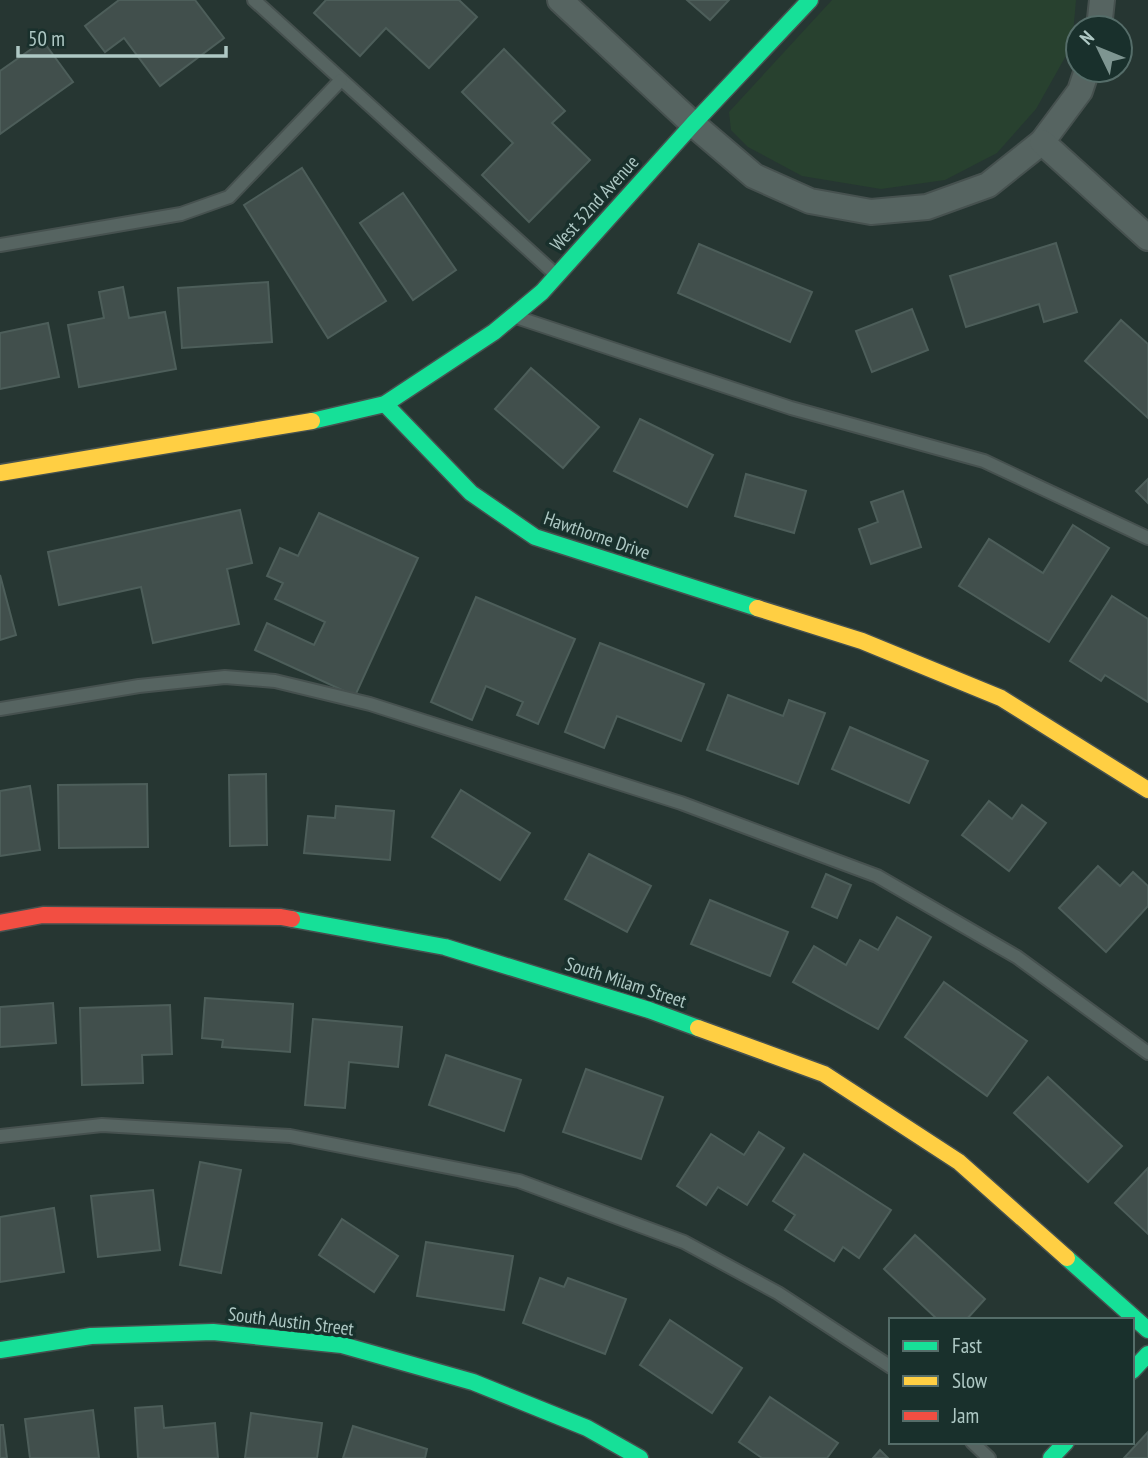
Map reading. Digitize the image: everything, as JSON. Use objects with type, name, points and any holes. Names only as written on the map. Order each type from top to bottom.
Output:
[{"type":"street","points":[[560,0],[693,124],[754,176],[810,201],[871,212],[927,207],[988,185],[1042,142],[1082,84]]},
{"type":"street","name":"West 32nd Avenue","points":[[384,404],[494,332],[542,292],[693,124],[810,0]]},
{"type":"street","points":[[1042,142],[1148,238]]},
{"type":"street","points":[[0,473],[311,421],[384,404]]},
{"type":"street","name":"Hawthorne Drive","points":[[384,404],[471,493],[535,537],[862,641],[1001,698],[1148,790]]},
{"type":"street","name":"South Milam Street","points":[[0,923],[43,915],[281,917],[445,947],[649,1010],[824,1074],[959,1162],[1148,1330]]},
{"type":"street","name":"South Austin Street","points":[[0,1350],[91,1336],[213,1332],[342,1345],[473,1381],[587,1428],[640,1458]]},
{"type":"street","points":[[1134,1369],[1148,1354]]},
{"type":"street","points":[[1051,1458],[1064,1444]]},
{"type":"lane","points":[[254,0],[557,275]]},
{"type":"lane","points":[[0,245],[181,214],[229,197],[341,80]]},
{"type":"lane","points":[[513,316],[791,408],[984,461],[1148,538]]},
{"type":"lane","points":[[0,709],[139,686],[225,677],[275,681],[370,704],[681,803],[877,876],[1017,957],[1148,1053]]},
{"type":"lane","points":[[0,1136],[102,1125],[290,1136],[519,1181],[684,1241],[778,1293],[889,1366]]},
{"type":"lane","points":[[974,1444],[989,1458]]},
{"type":"green space","points":[[832,0],[1076,0],[1075,14],[1064,14],[1064,59],[1036,109],[997,153],[945,180],[881,189],[802,176],[748,147],[731,130],[729,112]]},
{"type":"building","points":[[119,0],[195,0],[224,38],[160,86],[124,38],[105,52],[85,26]]},
{"type":"building","points":[[326,0],[459,0],[477,17],[429,68],[386,28],[360,56],[314,13]]},
{"type":"building","points":[[687,0],[729,0],[710,20]]},
{"type":"building","points":[[43,41],[73,82],[0,134],[0,71]]},
{"type":"building","points":[[504,49],[565,111],[552,123],[590,160],[529,222],[482,175],[513,143],[462,92]]},
{"type":"building","points":[[302,168],[386,301],[328,338],[244,205]]},
{"type":"building","points":[[403,193],[456,270],[413,300],[360,223]]},
{"type":"building","points":[[1056,243],[1077,312],[1044,322],[1039,304],[966,327],[950,276]]},
{"type":"building","points":[[699,244],[812,292],[790,342],[678,293]]},
{"type":"building","points":[[268,282],[272,342],[182,348],[178,288]]},
{"type":"building","points":[[123,287],[129,318],[165,312],[176,369],[79,387],[68,325],[104,318],[99,292]]},
{"type":"building","points":[[912,309],[928,350],[872,372],[856,331]]},
{"type":"building","points":[[1121,320],[1148,344],[1148,418],[1085,361]]},
{"type":"building","points":[[48,323],[59,377],[0,389],[0,333]]},
{"type":"building","points":[[531,368],[599,427],[563,468],[495,409]]},
{"type":"building","points":[[640,419],[713,455],[687,507],[614,471]]},
{"type":"building","points":[[746,474],[806,491],[794,533],[735,516]]},
{"type":"building","points":[[1148,479],[1148,503],[1136,491]]},
{"type":"building","points":[[903,491],[921,547],[871,564],[859,529],[878,522],[871,502]]},
{"type":"building","points":[[240,510],[252,563],[227,569],[239,624],[153,643],[141,587],[59,605],[48,552]]},
{"type":"building","points":[[319,513],[418,558],[355,696],[255,650],[267,623],[314,645],[325,622],[275,599],[283,583],[267,576],[280,548],[298,556]]},
{"type":"building","points":[[1073,525],[1109,548],[1049,642],[959,586],[989,539],[1043,573]]},
{"type":"building","points":[[0,575],[16,635],[0,640]]},
{"type":"building","points":[[1112,596],[1148,619],[1148,702],[1105,675],[1101,681],[1070,661]]},
{"type":"building","points":[[476,597],[575,639],[538,724],[517,715],[523,702],[486,686],[472,720],[431,702]]},
{"type":"building","points":[[600,643],[704,684],[681,741],[617,716],[604,748],[565,732]]},
{"type":"building","points":[[728,695],[783,716],[789,700],[825,713],[798,784],[707,750]]},
{"type":"building","points":[[850,727],[928,761],[909,803],[832,769]]},
{"type":"building","points":[[266,774],[267,845],[230,846],[229,775]]},
{"type":"building","points":[[147,784],[148,847],[59,848],[58,785]]},
{"type":"building","points":[[30,786],[40,850],[0,856],[0,791]]},
{"type":"building","points":[[461,790],[530,833],[500,880],[432,837]]},
{"type":"building","points":[[989,801],[1012,819],[1022,805],[1046,823],[1009,871],[962,835]]},
{"type":"building","points":[[336,806],[394,811],[390,860],[304,853],[308,816],[335,818]]},
{"type":"building","points":[[589,854],[651,886],[627,932],[565,899]]},
{"type":"building","points":[[1098,866],[1120,886],[1133,872],[1148,886],[1148,906],[1106,952],[1059,908]]},
{"type":"building","points":[[826,874],[851,885],[837,918],[812,907]]},
{"type":"building","points":[[710,900],[788,932],[770,976],[691,944]]},
{"type":"building","points":[[897,917],[931,937],[878,1029],[793,982],[814,946],[846,965],[860,940],[878,950]]},
{"type":"building","points":[[944,982],[1027,1041],[987,1096],[905,1037]]},
{"type":"building","points":[[205,998],[293,1004],[290,1052],[222,1047],[223,1040],[202,1038]]},
{"type":"building","points":[[53,1003],[56,1043],[0,1047],[0,1007]]},
{"type":"building","points":[[170,1005],[172,1054],[142,1055],[143,1083],[82,1085],[80,1008]]},
{"type":"building","points":[[313,1019],[402,1027],[398,1067],[349,1062],[345,1108],[305,1105]]},
{"type":"building","points":[[446,1055],[521,1080],[504,1131],[429,1105]]},
{"type":"building","points":[[586,1069],[663,1097],[641,1159],[563,1132]]},
{"type":"building","points":[[1048,1077],[1122,1146],[1088,1182],[1014,1113]]},
{"type":"building","points":[[759,1132],[784,1148],[747,1205],[718,1187],[706,1205],[677,1186],[711,1134],[744,1155]]},
{"type":"building","points":[[804,1154],[891,1210],[859,1258],[843,1247],[834,1261],[785,1230],[795,1215],[773,1201]]},
{"type":"building","points":[[200,1162],[241,1170],[221,1273],[180,1265]]},
{"type":"building","points":[[1148,1168],[1148,1234],[1115,1203]]},
{"type":"building","points":[[153,1190],[160,1250],[98,1257],[91,1196]]},
{"type":"building","points":[[54,1208],[64,1272],[0,1282],[0,1217]]},
{"type":"building","points":[[342,1219],[398,1256],[374,1292],[319,1255]]},
{"type":"building","points":[[915,1235],[985,1299],[968,1318],[936,1318],[884,1269]]},
{"type":"building","points":[[426,1242],[513,1256],[504,1310],[417,1296]]},
{"type":"building","points":[[540,1278],[564,1287],[568,1278],[626,1299],[605,1354],[523,1323]]},
{"type":"building","points":[[670,1320],[742,1368],[712,1413],[640,1365]]},
{"type":"building","points":[[770,1397],[838,1443],[827,1458],[762,1458],[739,1442]]},
{"type":"building","points":[[162,1406],[164,1428],[215,1423],[218,1458],[138,1458],[135,1408]]},
{"type":"building","points":[[93,1410],[99,1458],[30,1458],[25,1419]]},
{"type":"building","points":[[251,1413],[322,1423],[317,1458],[245,1458]]},
{"type":"building","points":[[0,1425],[3,1425],[7,1458],[0,1458]]},
{"type":"building","points":[[353,1426],[427,1449],[425,1458],[343,1458]]},
{"type":"building","points":[[1148,1432],[1148,1458],[1124,1458]]},
{"type":"building","points":[[880,1450],[888,1458],[873,1458]]},
{"type":"traffic: fast","points":[[312,421],[385,404],[494,332],[542,292],[693,124],[810,0]]},
{"type":"traffic: fast","points":[[385,404],[471,493],[535,537],[757,608]]},
{"type":"traffic: fast","points":[[292,919],[445,947],[649,1010],[698,1028]]},
{"type":"traffic: fast","points":[[1067,1258],[1148,1330]]},
{"type":"traffic: fast","points":[[0,1350],[91,1336],[213,1332],[342,1345],[473,1382],[587,1428],[640,1458]]},
{"type":"traffic: fast","points":[[1134,1369],[1148,1354]]},
{"type":"traffic: fast","points":[[1051,1458],[1064,1444]]},
{"type":"traffic: slow","points":[[0,473],[312,421]]},
{"type":"traffic: slow","points":[[757,608],[862,641],[1001,698],[1148,790]]},
{"type":"traffic: slow","points":[[698,1028],[824,1074],[959,1162],[1067,1258]]},
{"type":"traffic: jam","points":[[0,923],[43,915],[292,919]]}]
